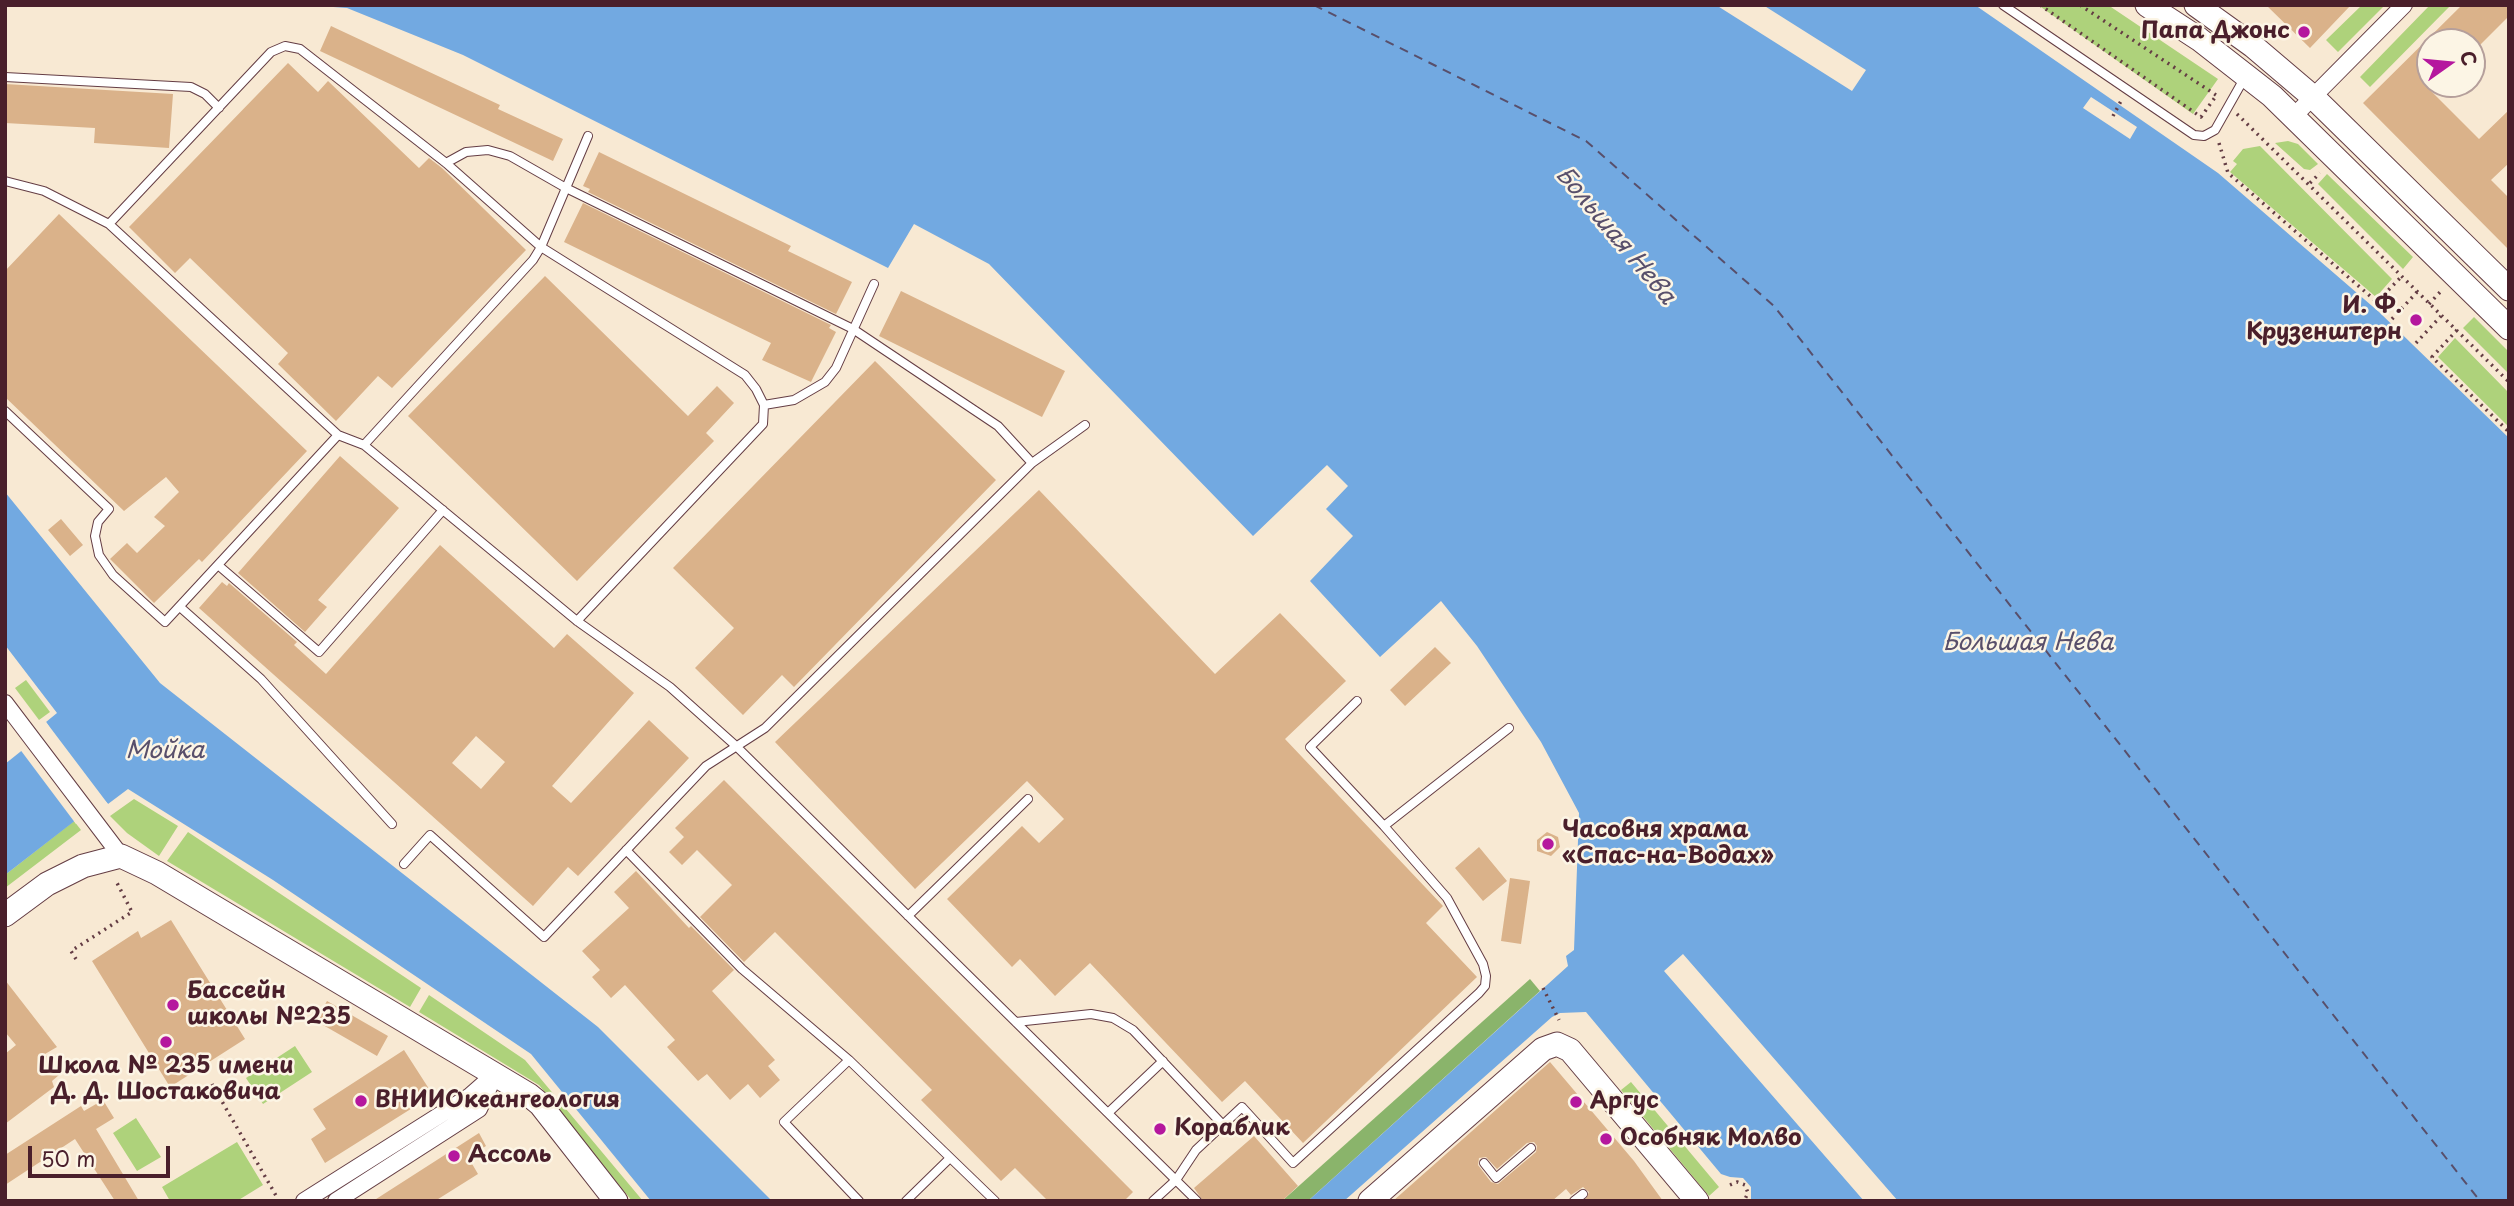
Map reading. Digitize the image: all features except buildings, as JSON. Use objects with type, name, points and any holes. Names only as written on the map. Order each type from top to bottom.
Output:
[{"type":"main road","points":[[2147,5],[2247,74],[2509,328]]},
{"type":"main road","points":[[2196,5],[2253,46],[2313,97],[2509,289]]},
{"type":"main road","points":[[5,915],[47,884],[83,866],[121,856],[157,873],[495,1074],[540,1104],[616,1201]]},
{"type":"main road","points":[[1378,1198],[1456,1132],[1542,1049],[1552,1044],[1562,1045],[1570,1050],[1697,1201]]},
{"type":"street","points":[[2293,117],[2404,6]]},
{"type":"street","points":[[5,703],[11,722],[29,734],[121,856]]},
{"type":"street","points":[[304,1201],[324,1195],[470,1096],[495,1074]]},
{"type":"street","points":[[336,1201],[479,1109],[495,1074]]},
{"type":"lane","points":[[2003,5],[2194,135],[2204,136],[2215,130],[2247,74]]},
{"type":"lane","points":[[109,224],[271,52],[285,46],[300,49],[446,163],[541,247],[745,375],[764,405],[763,424],[577,621]]},
{"type":"lane","points":[[5,77],[191,87],[205,94],[219,108]]},
{"type":"lane","points":[[364,445],[533,260],[588,136]]},
{"type":"lane","points":[[446,163],[466,152],[488,150],[510,156],[566,188],[853,329],[998,426],[1032,463]]},
{"type":"lane","points":[[5,181],[44,191],[109,224],[338,435],[364,445],[577,621],[670,687],[736,746],[1197,1201]]},
{"type":"lane","points":[[764,405],[794,400],[825,382],[836,368],[874,284]]},
{"type":"lane","points":[[5,411],[109,509],[97,522],[95,536],[99,555],[113,575],[165,622],[338,435]]},
{"type":"lane","points":[[404,864],[430,835],[544,937],[706,766],[765,728],[1032,463],[1085,425]]},
{"type":"lane","points":[[218,565],[319,652],[443,510]]},
{"type":"lane","points":[[180,607],[261,678],[392,824]]},
{"type":"lane","points":[[1153,1201],[1176,1180],[1196,1150],[1242,1107],[1293,1163],[1485,986],[1483,964],[1447,898],[1310,747],[1357,701]]},
{"type":"lane","points":[[1384,826],[1509,728]]},
{"type":"lane","points":[[908,916],[1028,799]]},
{"type":"lane","points":[[626,850],[741,970],[849,1060],[995,1201]]},
{"type":"lane","points":[[1016,1022],[1091,1014],[1113,1018],[1133,1030],[1223,1125]]},
{"type":"lane","points":[[849,1060],[784,1122],[859,1201]]},
{"type":"lane","points":[[1108,1113],[1163,1061]]},
{"type":"lane","points":[[1484,1163],[1496,1178],[1531,1148]]},
{"type":"lane","points":[[906,1201],[950,1158]]},
{"type":"lane","points":[[1574,1201],[1583,1194]]},
{"type":"path","points":[[2040,5],[2201,117],[2217,96]]},
{"type":"path","points":[[2080,5],[2229,106],[2509,382]]},
{"type":"path","points":[[2113,116],[2121,101]]},
{"type":"path","points":[[2215,130],[2228,173],[2377,302],[2401,277]]},
{"type":"path","points":[[2310,183],[2324,169]]},
{"type":"path","points":[[2392,319],[2417,292]]},
{"type":"path","points":[[2416,343],[2441,316]]},
{"type":"path","points":[[2456,330],[2432,357],[2509,432]]},
{"type":"path","points":[[76,959],[71,951],[132,912],[114,879]]},
{"type":"path","points":[[1542,988],[1559,1020]]},
{"type":"path","points":[[212,1084],[278,1199]]},
{"type":"path","points":[[1730,1185],[1737,1182],[1745,1185],[1748,1193],[1744,1201]]},
{"type":"green space","points":[[2038,5],[2108,5],[2218,79],[2193,114]]},
{"type":"green space","points":[[2362,5],[2385,5],[2338,52],[2326,40]]},
{"type":"green space","points":[[2430,5],[2451,5],[2428,28],[2416,28],[2416,40],[2370,87],[2360,77]]},
{"type":"green space","points":[[2288,141],[2298,144],[2318,164],[2310,170],[2304,169],[2275,143]]},
{"type":"green space","points":[[2260,146],[2392,279],[2376,297],[2230,172],[2237,164],[2233,161],[2243,149]]},
{"type":"green space","points":[[2327,174],[2413,257],[2403,269],[2318,184]]},
{"type":"green space","points":[[2474,317],[2509,352],[2509,374],[2463,328]]},
{"type":"green space","points":[[2455,338],[2509,393],[2509,427],[2438,357]]},
{"type":"green space","points":[[26,680],[50,712],[39,720],[15,688]]},
{"type":"green space","points":[[134,799],[178,826],[159,856],[127,833],[110,816]]},
{"type":"green space","points":[[74,821],[81,830],[5,888],[5,875]]},
{"type":"green space","points":[[188,832],[421,988],[410,1007],[167,861]]},
{"type":"green space","points":[[1530,979],[1540,991],[1308,1201],[1282,1201]]},
{"type":"green space","points":[[429,995],[525,1060],[643,1201],[632,1201],[539,1085],[419,1012]]},
{"type":"green space","points":[[295,1046],[312,1072],[263,1104],[246,1078]]},
{"type":"green space","points":[[1631,1082],[1719,1187],[1709,1196],[1621,1090]]},
{"type":"green space","points":[[136,1118],[161,1157],[137,1171],[113,1133]]},
{"type":"green space","points":[[237,1142],[263,1185],[237,1201],[170,1201],[162,1187]]},
{"type":"water","name":"Большая Нева","points":[[306,5],[1975,5],[2218,173],[2379,312],[2509,438],[2509,1201],[1751,1201],[1751,1187],[1743,1178],[1721,1174],[1586,1012],[1560,1013],[1552,1017],[1344,1201],[1308,1201],[1568,966],[1566,956],[1574,950],[1579,813],[1541,742],[1477,646],[1441,601],[1380,657],[1310,581],[1353,536],[1326,509],[1348,486],[1327,465],[1253,536],[989,264],[914,224],[888,268],[463,55],[347,8]]},
{"type":"water","name":"Мойка","points":[[5,492],[160,683],[598,1027],[772,1201],[651,1201],[531,1054],[273,880],[128,789],[108,804],[103,799],[5,875],[5,764],[50,728],[46,722],[57,713],[5,645]]},
{"type":"pier","points":[[1716,5],[1763,5],[1866,70],[1852,91]]},
{"type":"pier","points":[[2091,97],[2137,127],[2130,139],[2083,108]]},
{"type":"pier","points":[[46,722],[108,804],[105,807],[103,804],[76,824],[19,748],[46,727],[43,724]]},
{"type":"pier","points":[[1683,954],[1898,1201],[1864,1201],[1664,971]]},
{"type":"ferry route","points":[[1314,5],[1586,141],[1774,306],[2480,1201]]},
{"type":"place","name":"Папа Джонс","points":[[2304,32]]},
{"type":"place","name":"И. Ф. Крузенштерн","points":[[2416,320]]},
{"type":"place","name":"Часовня храма «Спас-на-Водах»","points":[[1548,844]]},
{"type":"place","name":"Бассейн школы №235","points":[[173,1005]]},
{"type":"place","name":"Школа № 235 имени Д. Д. Шостаковича","points":[[166,1042]]},
{"type":"place","name":"ВНИИОкеангеология","points":[[361,1101]]},
{"type":"place","name":"Аргус","points":[[1576,1102]]},
{"type":"place","name":"Кораблик","points":[[1160,1129]]},
{"type":"place","name":"Особняк Молво","points":[[1606,1139]]},
{"type":"place","name":"Ассоль","points":[[454,1156]]}]
